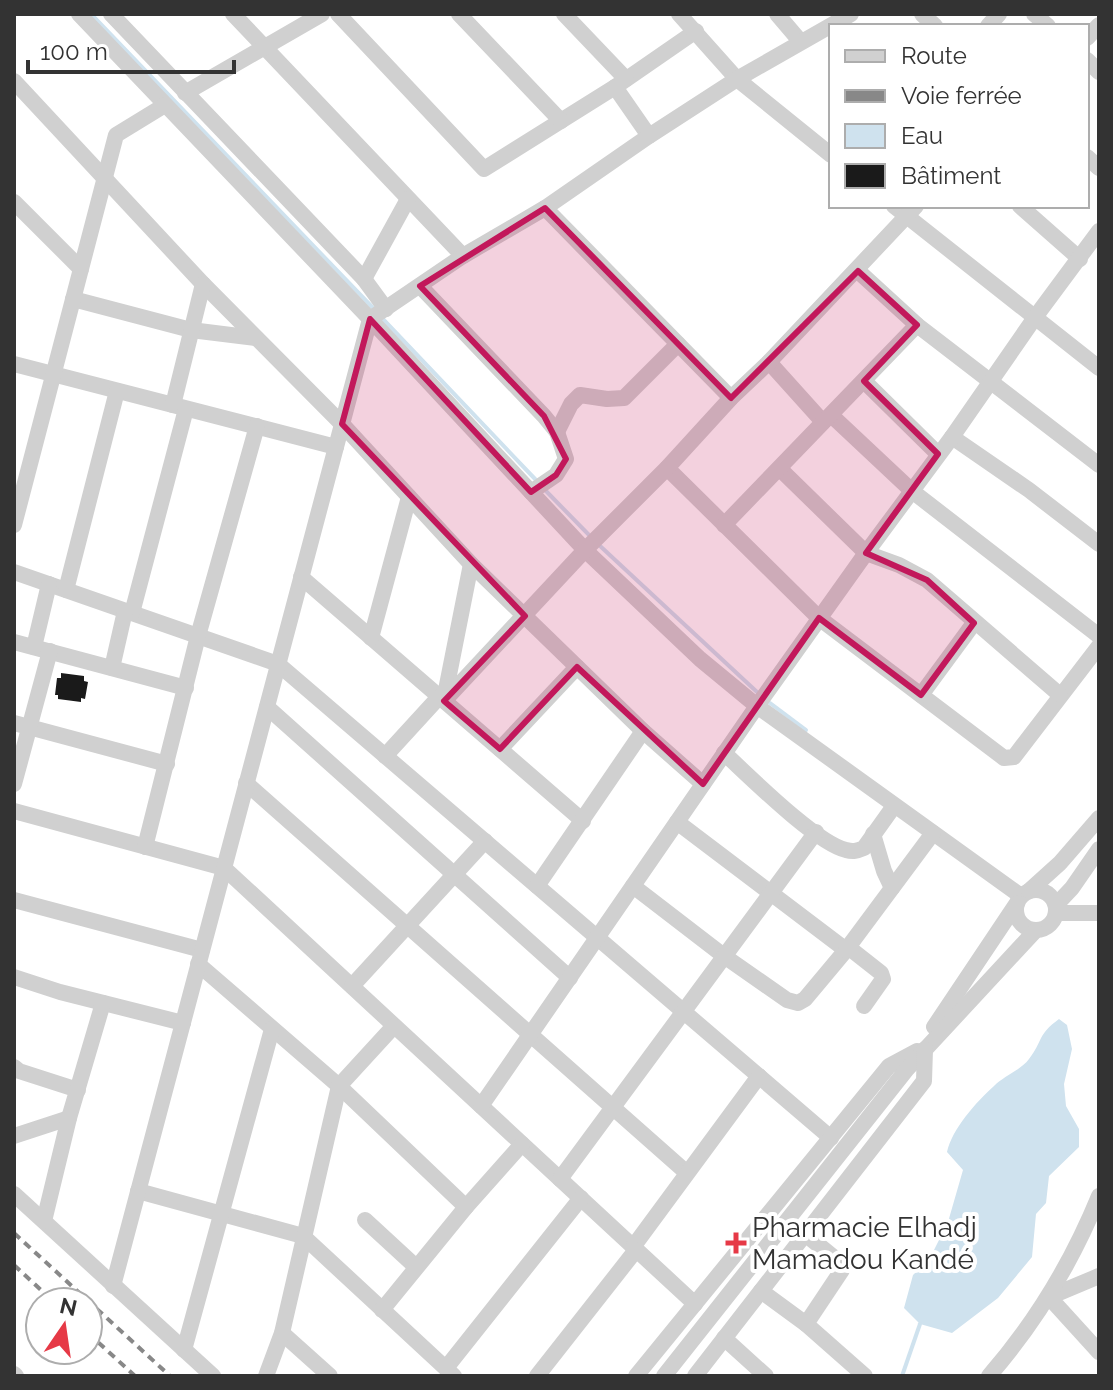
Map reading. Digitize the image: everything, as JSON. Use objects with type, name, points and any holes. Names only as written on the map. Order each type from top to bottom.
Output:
[{"type":"street","points":[[79,14],[585,550],[700,659],[757,706],[1022,897]]},
{"type":"street","points":[[111,14],[364,279],[386,309]]},
{"type":"street","points":[[233,14],[463,256]]},
{"type":"street","points":[[185,93],[322,14]]},
{"type":"street","points":[[338,14],[484,169],[621,83],[696,31]]},
{"type":"street","points":[[459,14],[561,121]]},
{"type":"street","points":[[564,14],[621,83],[649,136]]},
{"type":"street","points":[[679,14],[737,79],[829,153]]},
{"type":"street","points":[[777,14],[800,41]]},
{"type":"street","points":[[113,1286],[370,319],[463,256],[545,208],[737,79],[829,27]]},
{"type":"street","points":[[14,81],[104,180],[342,424],[471,564],[643,731],[703,784]]},
{"type":"street","points":[[14,525],[116,135],[165,105]]},
{"type":"street","points":[[364,279],[408,199]]},
{"type":"street","points":[[14,202],[81,269]]},
{"type":"street","points":[[545,208],[731,398]]},
{"type":"street","points":[[1022,208],[1080,259]]},
{"type":"street","points":[[385,756],[525,616],[731,398],[858,271],[906,209],[1099,368]]},
{"type":"street","points":[[481,1106],[819,618],[1099,231]]},
{"type":"street","points":[[858,271],[917,325],[1099,465]]},
{"type":"street","points":[[112,668],[180,407],[191,330],[203,284]]},
{"type":"street","points":[[420,286],[557,432],[566,459],[556,475],[531,492]]},
{"type":"street","points":[[73,299],[191,330],[256,338]]},
{"type":"street","points":[[724,525],[917,325]]},
{"type":"street","points":[[557,432],[571,404],[580,395],[624,398],[678,344]]},
{"type":"street","points":[[769,362],[827,418],[912,491],[1099,636]]},
{"type":"street","points":[[14,364],[336,447]]},
{"type":"street","points":[[864,381],[938,454]]},
{"type":"street","points":[[66,590],[117,391]]},
{"type":"street","points":[[145,847],[198,636],[257,426]]},
{"type":"street","points":[[952,437],[1029,490],[1099,544]]},
{"type":"street","points":[[667,468],[819,618],[1009,759],[1014,757],[1099,646]]},
{"type":"street","points":[[780,469],[866,553],[927,580],[1060,695]]},
{"type":"street","points":[[371,638],[409,497]]},
{"type":"street","points":[[442,699],[471,564]]},
{"type":"street","points":[[14,572],[278,664],[831,1138]]},
{"type":"street","points":[[301,577],[583,821]]},
{"type":"street","points":[[14,784],[22,725],[42,649],[49,584]]},
{"type":"street","points":[[921,695],[974,623]]},
{"type":"street","points":[[14,642],[186,688]]},
{"type":"street","points":[[500,749],[577,667]]},
{"type":"street","points":[[267,707],[570,978]]},
{"type":"street","points":[[22,725],[167,764]]},
{"type":"street","points":[[537,886],[643,731]]},
{"type":"street","points":[[724,753],[788,811],[836,847],[848,851],[864,848],[894,806]]},
{"type":"street","points":[[246,783],[687,1173]]},
{"type":"street","points":[[14,811],[224,868],[695,1304]]},
{"type":"street","points":[[664,1376],[922,1050],[1022,897],[1080,843],[1099,818]]},
{"type":"street","points":[[677,822],[881,973],[883,979],[864,1006]]},
{"type":"street","points":[[560,1179],[816,832]]},
{"type":"street","points":[[633,886],[724,956],[787,1000],[798,1003],[805,999],[847,948],[933,833]]},
{"type":"street","points":[[873,834],[892,888]]},
{"type":"street","points":[[352,986],[485,841]]},
{"type":"street","points":[[636,1376],[889,1066],[922,1050],[1035,931],[1050,925],[1056,909],[1099,849]]},
{"type":"street","points":[[1022,897],[1042,891],[1049,894],[1056,909]]},
{"type":"street","points":[[1022,897],[1018,919],[1022,925],[1035,931]]},
{"type":"street","points":[[14,900],[200,957],[272,1029],[339,1086],[466,1207]]},
{"type":"street","points":[[1056,909],[1099,913]]},
{"type":"street","points":[[14,977],[183,1023]]},
{"type":"street","points":[[44,1221],[69,1118],[103,1003]]},
{"type":"street","points":[[266,1376],[282,1333],[339,1086],[394,1026]]},
{"type":"street","points":[[184,1350],[272,1029]]},
{"type":"street","points":[[695,1376],[924,1081],[922,1050]]},
{"type":"street","points":[[14,1067],[78,1090]]},
{"type":"street","points":[[537,1376],[635,1248],[759,1076]]},
{"type":"street","points":[[14,1136],[69,1118]]},
{"type":"street","points":[[382,1310],[522,1144]]},
{"type":"street","points":[[138,1191],[303,1236],[450,1372],[581,1198]]},
{"type":"street","points":[[14,1194],[213,1376]]},
{"type":"street","points":[[997,1373],[1049,1297],[1071,1258],[1099,1196]]},
{"type":"street","points":[[365,1220],[416,1267]]},
{"type":"street","points":[[805,1234],[837,1260],[842,1270],[806,1324]]},
{"type":"street","points":[[1049,1297],[1099,1276]]},
{"type":"street","points":[[761,1291],[806,1324],[865,1376]]},
{"type":"street","points":[[1049,1297],[1099,1352]]},
{"type":"street","points":[[282,1333],[330,1376]]},
{"type":"street","points":[[724,1338],[766,1376]]},
{"type":"highlighted area","points":[[545,208],[731,398],[858,271],[917,325],[864,381],[938,454],[866,553],[927,580],[974,623],[921,695],[819,618],[703,784],[577,667],[500,749],[444,701],[525,616],[342,424],[370,319],[531,492],[556,475],[566,459],[544,416],[420,286]]},
{"type":"water","points":[[1059,1019],[1067,1025],[1072,1049],[1064,1084],[1066,1106],[1079,1129],[1079,1147],[1049,1176],[1046,1203],[1036,1214],[1032,1257],[998,1298],[952,1333],[920,1324],[904,1308],[913,1275],[930,1258],[948,1222],[963,1170],[947,1152],[950,1143],[973,1107],[998,1082],[1026,1063],[1044,1034]]},
{"type":"building","points":[[61,673],[84,676],[84,681],[88,682],[85,699],[81,698],[81,702],[58,699],[55,695],[57,678],[61,678]]},
{"type":"waterway","points":[[91,14],[375,310]]},
{"type":"waterway","points":[[381,317],[536,480]]},
{"type":"waterway","points":[[545,490],[590,536]]},
{"type":"waterway","points":[[599,545],[757,692]]},
{"type":"waterway","points":[[770,703],[806,730]]},
{"type":"waterway","points":[[902,1376],[920,1324]]},
{"type":"railway","points":[[14,1233],[170,1376]]},
{"type":"railway","points":[[14,1265],[37,1286]]},
{"type":"railway","points":[[104,1348],[135,1376]]},
{"type":"place","name":"Pharmacie Elhadj Mamadou Kandé","points":[[736,1243]]}]
